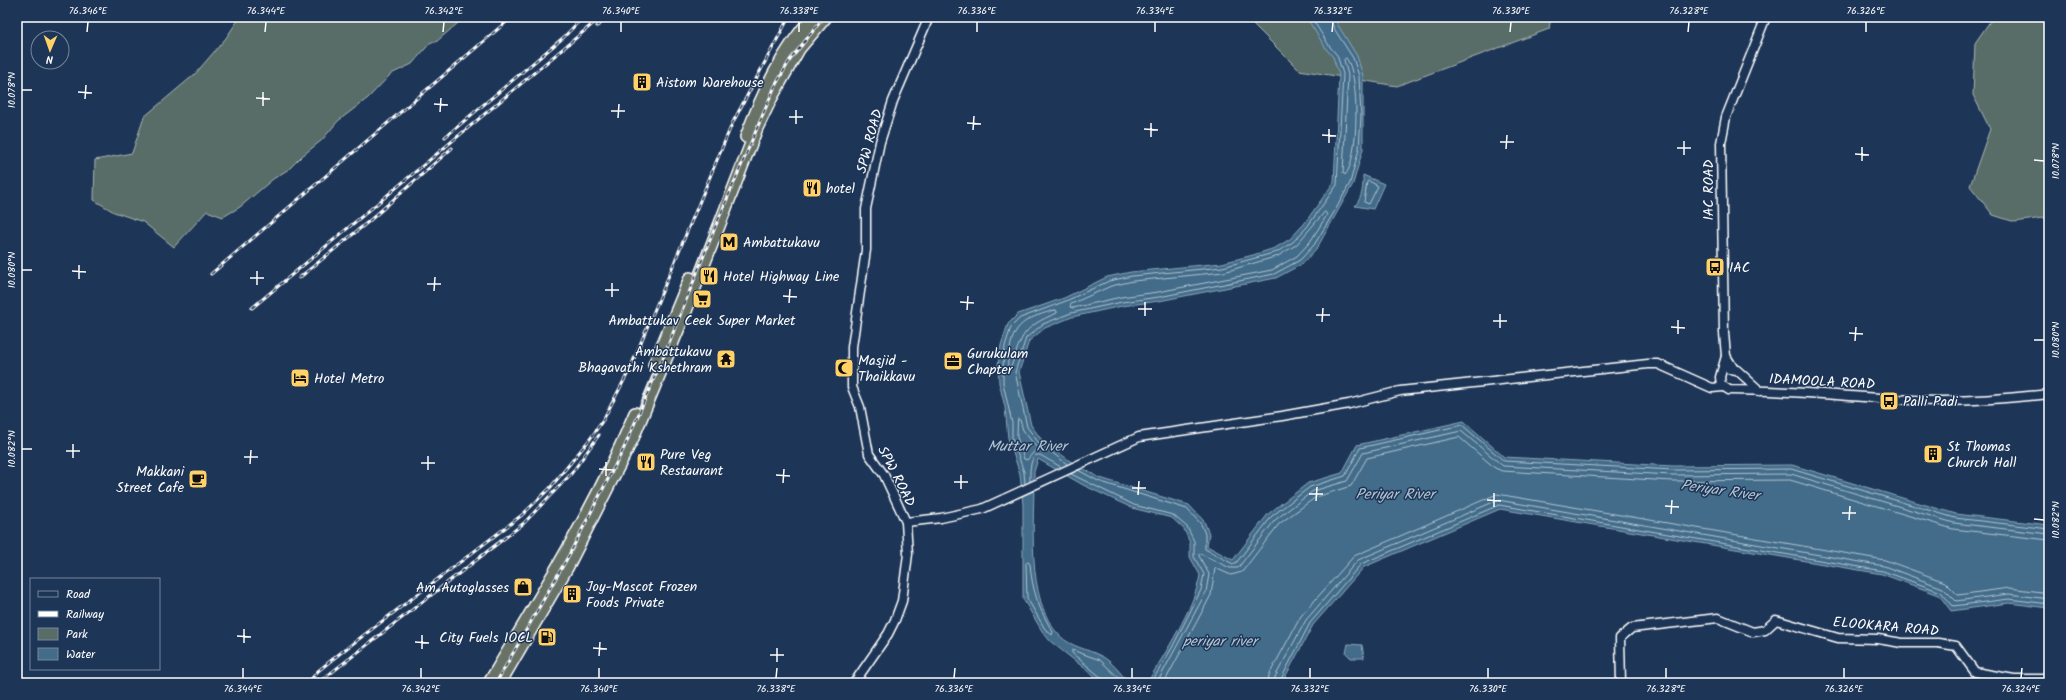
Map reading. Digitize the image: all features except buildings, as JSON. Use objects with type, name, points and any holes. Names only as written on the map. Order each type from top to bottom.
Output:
[{"type":"highway","points":[[489,683],[564,554],[613,462],[687,286],[754,116],[782,60],[794,40],[813,17]]},
{"type":"highway","points":[[500,683],[564,574],[633,438],[686,311],[757,128],[772,97],[799,49],[826,17]]},
{"type":"main road","name":"SPW ROAD","points":[[854,683],[888,634],[902,602],[908,554],[906,522],[884,475],[869,454],[860,407],[852,386],[852,347],[857,300],[866,250],[866,209],[880,142],[893,101],[929,17]]},
{"type":"main road","name":"IAC ROAD","points":[[1734,369],[1726,356],[1723,309],[1721,143],[1726,118],[1766,17]]},
{"type":"main road","points":[[1726,356],[1720,380],[1724,387],[1729,390],[1740,385],[1740,375]]},
{"type":"main road","points":[[906,522],[941,518],[982,509],[1139,437],[1282,416],[1350,404],[1400,391],[1648,364],[1658,364],[1712,388],[1724,387]]},
{"type":"main road","points":[[1723,372],[1728,369],[1734,369],[1760,391]]},
{"type":"main road","name":"IDAMOOLA ROAD","points":[[1734,389],[1840,394],[1914,400],[2006,399],[2049,394]]},
{"type":"main road","name":"ELOOKARA ROAD","points":[[1621,683],[1620,638],[1632,628],[1718,618],[1753,632],[1765,630],[1776,620],[1838,638],[1878,639],[1902,643],[1956,646],[1975,672],[2014,678],[2049,679]]},
{"type":"green space","points":[[240,17],[465,17],[436,42],[431,42],[412,64],[391,74],[368,98],[338,121],[322,140],[289,169],[273,179],[240,207],[223,217],[207,211],[174,247],[143,222],[114,212],[94,200],[95,160],[132,153],[144,117],[195,74],[226,38]]},
{"type":"green space","points":[[1246,17],[1551,17],[1549,29],[1397,86],[1299,70]]},
{"type":"green space","points":[[1993,17],[2049,17],[2049,217],[2015,222],[1993,215],[1970,186],[1990,129],[1973,95],[1975,43]]},
{"type":"water","name":"Periyar River","points":[[1306,17],[1333,17],[1357,56],[1363,76],[1363,149],[1353,184],[1317,248],[1302,264],[1276,278],[1159,301],[1122,306],[1072,317],[1045,328],[1029,341],[1019,372],[1031,425],[1041,439],[1070,461],[1100,478],[1189,505],[1204,521],[1209,534],[1207,546],[1233,560],[1268,514],[1308,483],[1342,473],[1357,445],[1464,421],[1504,457],[1673,466],[1792,465],[1956,514],[2049,525],[2049,608],[2009,603],[1951,611],[1939,595],[1882,574],[1500,509],[1364,567],[1313,625],[1282,683],[1147,683],[1170,645],[1192,602],[1197,588],[1200,575],[1190,557],[1190,543],[1184,529],[1172,518],[1132,508],[1083,485],[1038,459],[1034,472],[1033,535],[1036,581],[1041,602],[1049,621],[1064,640],[1105,658],[1129,683],[1103,683],[1050,641],[1042,631],[1023,599],[1023,505],[1020,474],[1008,438],[1005,407],[999,383],[998,365],[1001,345],[1008,324],[1018,314],[1064,298],[1107,277],[1131,272],[1222,263],[1275,248],[1290,239],[1304,224],[1334,182],[1339,75],[1333,57]]},
{"type":"water","points":[[1363,175],[1384,184],[1373,209],[1355,206],[1361,195]]},
{"type":"water","points":[[1348,644],[1362,645],[1364,658],[1351,658],[1346,653]]},
{"type":"railway","points":[[211,274],[512,17]]},
{"type":"railway","points":[[445,137],[564,37],[583,17]]},
{"type":"railway","points":[[252,308],[601,17]]},
{"type":"railway","points":[[597,26],[609,17]]},
{"type":"railway","points":[[308,683],[318,671],[343,651],[522,515],[550,488],[590,439],[603,420],[629,371],[732,124],[789,17]]},
{"type":"railway","points":[[496,683],[569,555],[624,448],[665,353],[716,225],[775,86],[790,60],[824,17]]},
{"type":"railway","points":[[299,278],[368,222],[452,148]]},
{"type":"railway","points":[[318,683],[524,523],[571,474],[599,435]]},
{"type":"place","name":"Aistom Warehouse","points":[[642,82]]},
{"type":"place","name":"hotel","points":[[812,188]]},
{"type":"place","name":"Ambattukavu","points":[[729,242]]},
{"type":"place","name":"IAC","points":[[1715,267]]},
{"type":"place","name":"Hotel Highway Line","points":[[709,276]]},
{"type":"place","name":"Ambattukav Ceek Super Market","points":[[702,299]]},
{"type":"place","name":"Ambattukavu Bhagavathi Kshethram","points":[[726,359]]},
{"type":"place","name":"Gurukulam Chapter","points":[[953,361]]},
{"type":"place","name":"Masjid - Thaikkavu","points":[[844,368]]},
{"type":"place","name":"Hotel Metro","points":[[300,378]]},
{"type":"place","name":"Palli Padi","points":[[1889,401]]},
{"type":"place","name":"St Thomas Church Hall","points":[[1933,454]]},
{"type":"place","name":"Pure Veg Restaurant","points":[[646,462]]},
{"type":"place","name":"Makkani Street Cafe","points":[[198,479]]},
{"type":"place","name":"Am Autoglasses","points":[[523,587]]},
{"type":"place","name":"Joy-Mascot Frozen Foods Private","points":[[572,594]]},
{"type":"place","name":"City Fuels IOCL","points":[[547,637]]},
{"type":"water label","name":"Muttar River","points":[[1027,446]]},
{"type":"water label","name":"periyar river","points":[[1220,641]]}]
